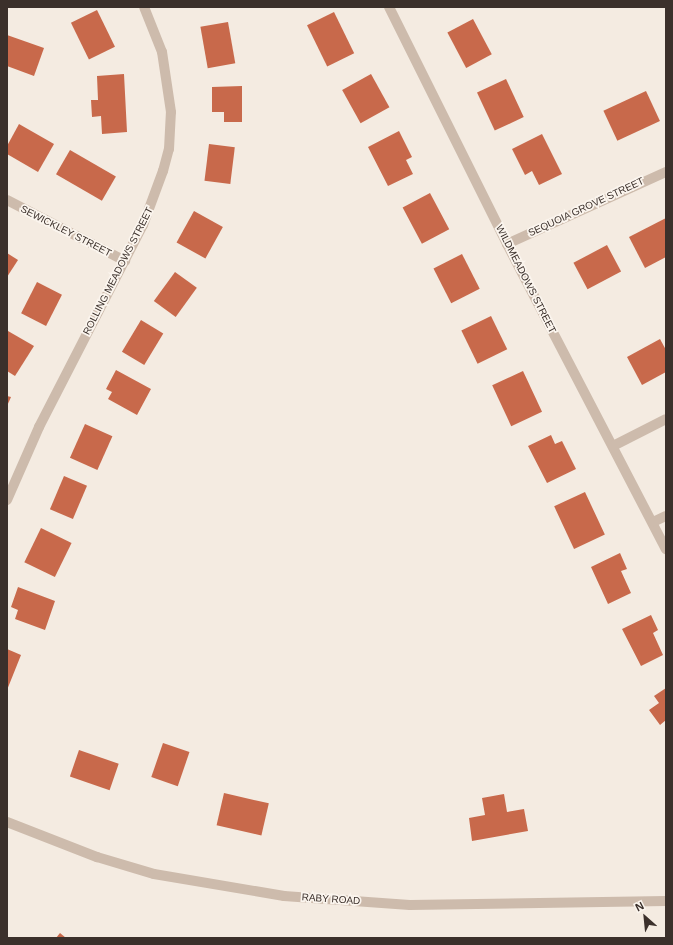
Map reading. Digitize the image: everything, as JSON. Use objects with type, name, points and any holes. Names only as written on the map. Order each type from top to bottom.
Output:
[{"type":"street","name":"ROLLING MEADOWS STREET","points":[[7,500],[39,427],[125,262],[155,197],[169,149],[171,112],[162,52],[144,7]]},
{"type":"street","name":"WILDMEADOWS STREET","points":[[389,7],[507,244],[666,549]]},
{"type":"street","name":"SEQUOIA GROVE STREET","points":[[507,244],[666,172]]},
{"type":"street","name":"SEWICKLEY STREET","points":[[7,200],[125,262]]},
{"type":"street","points":[[613,446],[666,419]]},
{"type":"street","points":[[653,522],[666,516]]},
{"type":"street","name":"RABY ROAD","points":[[7,822],[97,857],[154,874],[284,896],[410,905],[666,901]]},
{"type":"building","points":[[97,10],[115,47],[89,60],[71,23]]},
{"type":"building","points":[[334,12],[354,53],[327,66],[307,25]]},
{"type":"building","points":[[473,19],[492,54],[466,68],[447,33]]},
{"type":"building","points":[[228,22],[235,63],[208,68],[200,27]]},
{"type":"building","points":[[7,35],[44,48],[34,76],[7,66]]},
{"type":"building","points":[[124,74],[127,132],[102,134],[101,116],[92,117],[91,100],[98,100],[97,76]]},
{"type":"building","points":[[371,74],[389,107],[361,123],[342,90]]},
{"type":"building","points":[[506,79],[524,117],[495,131],[477,93]]},
{"type":"building","points":[[242,86],[242,122],[224,122],[224,112],[212,112],[212,87]]},
{"type":"building","points":[[646,91],[660,121],[617,141],[603,111]]},
{"type":"building","points":[[19,124],[54,144],[38,172],[7,154],[7,146]]},
{"type":"building","points":[[399,131],[412,157],[406,160],[413,174],[388,186],[368,147]]},
{"type":"building","points":[[542,134],[562,174],[539,185],[532,171],[525,175],[512,149]]},
{"type":"building","points":[[209,144],[235,147],[230,184],[204,181]]},
{"type":"building","points":[[70,150],[116,176],[102,201],[56,174]]},
{"type":"building","points":[[430,193],[449,229],[422,244],[403,208]]},
{"type":"building","points":[[194,211],[223,227],[205,258],[177,242]]},
{"type":"building","points":[[666,218],[666,257],[645,268],[629,237]]},
{"type":"building","points":[[607,245],[621,271],[588,289],[573,263]]},
{"type":"building","points":[[7,253],[18,260],[7,277]]},
{"type":"building","points":[[462,254],[480,289],[451,303],[433,269]]},
{"type":"building","points":[[175,272],[197,288],[176,317],[154,301]]},
{"type":"building","points":[[37,282],[62,295],[46,326],[21,313]]},
{"type":"building","points":[[491,316],[507,349],[478,364],[461,330]]},
{"type":"building","points":[[141,320],[163,333],[144,365],[122,352]]},
{"type":"building","points":[[8,331],[34,346],[15,376],[7,371]]},
{"type":"building","points":[[660,339],[666,350],[666,372],[642,385],[627,357]]},
{"type":"building","points":[[116,370],[151,389],[137,415],[108,399],[112,392],[106,389]]},
{"type":"building","points":[[523,371],[542,412],[511,426],[492,385]]},
{"type":"building","points":[[7,396],[11,397],[7,406]]},
{"type":"building","points":[[85,424],[112,436],[97,470],[70,458]]},
{"type":"building","points":[[551,435],[555,444],[562,441],[576,469],[547,483],[528,446]]},
{"type":"building","points":[[64,476],[87,486],[73,519],[50,509]]},
{"type":"building","points":[[585,492],[605,535],[574,549],[554,506]]},
{"type":"building","points":[[41,528],[72,543],[55,577],[24,562]]},
{"type":"building","points":[[620,553],[627,569],[621,571],[631,593],[608,604],[591,567]]},
{"type":"building","points":[[18,587],[55,601],[45,630],[15,619],[18,610],[11,607]]},
{"type":"building","points":[[651,615],[658,630],[653,633],[663,655],[641,666],[622,629]]},
{"type":"building","points":[[7,649],[21,655],[7,690]]},
{"type":"building","points":[[666,688],[666,720],[660,725],[649,710],[659,703],[654,696]]},
{"type":"building","points":[[163,743],[189,752],[178,786],[151,777]]},
{"type":"building","points":[[79,750],[119,764],[110,790],[70,776]]},
{"type":"building","points":[[224,793],[269,803],[261,836],[217,825]]},
{"type":"building","points":[[504,794],[507,812],[524,809],[528,831],[472,841],[469,818],[485,815],[482,798]]},
{"type":"building","points":[[60,933],[66,938],[56,938]]}]
